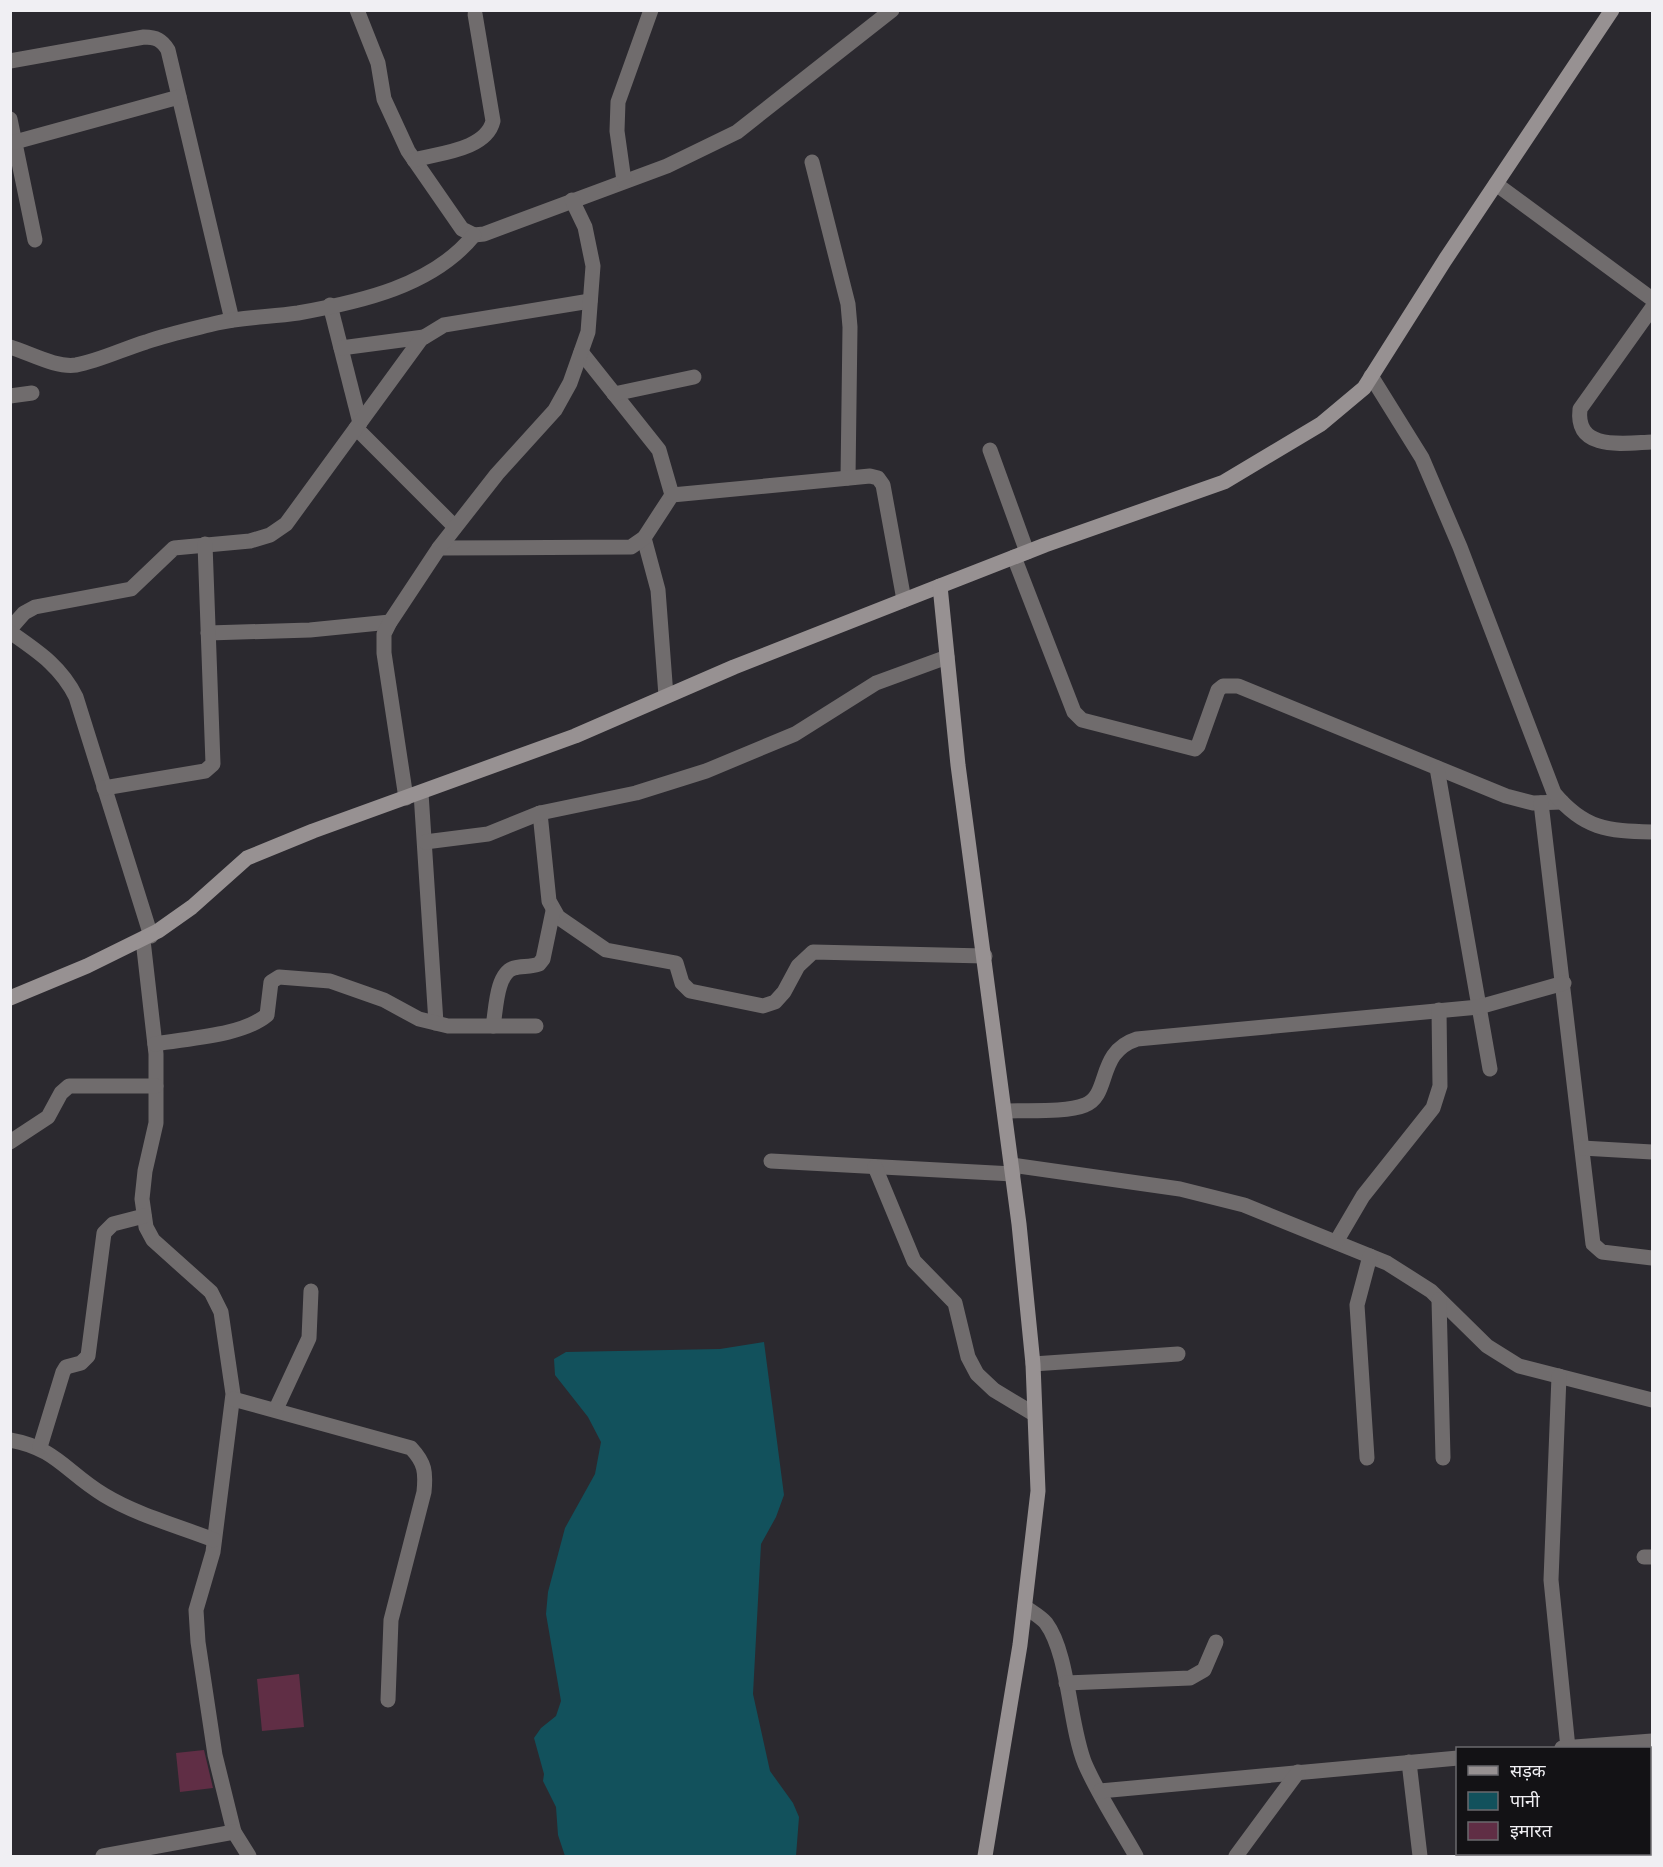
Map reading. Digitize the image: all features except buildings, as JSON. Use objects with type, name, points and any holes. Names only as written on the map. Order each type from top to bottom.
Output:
[{"type":"main road","points":[[10,998],[147,938],[192,907],[247,858],[313,831],[575,736],[666,696],[1020,555],[1224,482],[1321,424],[1358,394],[1371,376],[1612,10]]},
{"type":"main road","points":[[940,586],[958,765],[1013,1169],[1033,1364],[1038,1491],[1025,1606],[985,1857]]},
{"type":"street","points":[[357,10],[378,63],[384,99],[414,160],[462,229],[474,235],[484,234],[667,166],[737,132],[892,10]]},
{"type":"street","points":[[624,181],[617,131],[618,102],[651,10]]},
{"type":"street","points":[[414,160],[478,142],[491,130],[493,121],[475,14]]},
{"type":"street","points":[[10,61],[154,38],[163,42],[168,50],[232,320]]},
{"type":"street","points":[[15,142],[179,97]]},
{"type":"street","points":[[10,119],[35,240]]},
{"type":"street","points":[[812,162],[848,304],[850,327],[848,478]]},
{"type":"street","points":[[1496,184],[1653,298]]},
{"type":"street","points":[[406,798],[384,653],[384,634],[439,548],[497,474],[555,410],[570,383],[588,332],[593,266],[585,227],[572,200]]},
{"type":"street","points":[[10,346],[57,362],[76,365],[149,340],[232,320],[298,312],[330,305],[392,290],[441,266],[464,248],[474,235]]},
{"type":"street","points":[[249,1857],[234,1832],[215,1755],[198,1642],[196,1610],[214,1540],[233,1399],[229,1353],[221,1312],[211,1292],[153,1240],[146,1227],[142,1199],[145,1172],[156,1123],[155,1044],[147,938],[104,788],[76,697],[68,680],[56,666],[10,630],[24,613],[35,607],[131,589],[174,548],[250,541],[270,535],[286,524],[424,337],[444,325],[590,301]]},
{"type":"street","points":[[330,305],[358,425],[455,527]]},
{"type":"street","points":[[1653,308],[1580,409],[1579,418],[1587,435],[1602,443],[1653,441]]},
{"type":"street","points":[[341,348],[424,337]]},
{"type":"street","points":[[439,548],[631,547],[644,538],[672,495],[664,462],[658,450],[581,352]]},
{"type":"street","points":[[614,394],[693,376]]},
{"type":"street","points":[[1371,376],[1422,458],[1461,547],[1545,775],[1562,802],[1577,818],[1612,829],[1653,832]]},
{"type":"street","points":[[10,396],[32,393]]},
{"type":"street","points":[[990,450],[1020,555],[1074,712],[1082,720],[1195,749],[1218,690],[1223,686],[1238,686],[1506,796],[1541,803],[1562,802]]},
{"type":"street","points":[[672,495],[870,476],[878,478],[883,485],[904,600]]},
{"type":"street","points":[[644,538],[658,590],[666,696]]},
{"type":"street","points":[[104,788],[210,768],[213,764],[205,544]]},
{"type":"street","points":[[208,633],[310,630],[390,622]]},
{"type":"street","points":[[425,842],[488,834],[540,813],[636,793],[706,771],[795,734],[876,684],[947,657]]},
{"type":"street","points":[[1437,768],[1490,1069]]},
{"type":"street","points":[[421,793],[436,1023]]},
{"type":"street","points":[[1541,803],[1593,1244],[1602,1252],[1653,1258]]},
{"type":"street","points":[[540,813],[549,901],[553,911],[588,940],[606,950],[676,963],[682,983],[690,991],[763,1006],[775,1002],[784,992],[798,966],[813,952],[985,956]]},
{"type":"street","points":[[493,1026],[502,980],[507,972],[514,968],[539,964],[543,959],[553,911]]},
{"type":"street","points":[[155,1044],[245,1028],[259,1021],[267,1015],[271,982],[279,976],[330,981],[384,1000],[419,1019],[448,1026],[536,1026]]},
{"type":"street","points":[[1005,1111],[1085,1106],[1097,1095],[1107,1066],[1124,1045],[1479,1006],[1564,983]]},
{"type":"street","points":[[1336,1242],[1363,1196],[1434,1108],[1440,1086],[1439,1010]]},
{"type":"street","points":[[10,1142],[48,1117],[61,1093],[69,1086],[156,1086]]},
{"type":"street","points":[[1582,1148],[1653,1152]]},
{"type":"street","points":[[771,1161],[875,1167],[1013,1169],[1180,1189],[1244,1205],[1387,1263],[1431,1291],[1487,1346],[1519,1366],[1653,1400]]},
{"type":"street","points":[[875,1167],[914,1262],[955,1304],[968,1357],[977,1374],[994,1390],[1034,1414]]},
{"type":"street","points":[[40,1447],[63,1372],[66,1367],[81,1363],[88,1356],[104,1233],[113,1224],[144,1216]]},
{"type":"street","points":[[1367,1458],[1357,1305],[1371,1256]]},
{"type":"street","points":[[276,1409],[309,1338],[311,1291]]},
{"type":"street","points":[[1439,1300],[1443,1458]]},
{"type":"street","points":[[1033,1364],[1178,1354]]},
{"type":"street","points":[[1559,1376],[1551,1580],[1568,1747]]},
{"type":"street","points":[[233,1399],[411,1448],[424,1465],[426,1472],[423,1491],[392,1620],[388,1700]]},
{"type":"street","points":[[10,1440],[40,1447],[102,1494],[214,1540]]},
{"type":"street","points":[[1025,1606],[1046,1622],[1052,1633],[1066,1683],[1076,1738],[1086,1766],[1136,1857]]},
{"type":"street","points":[[1066,1683],[1190,1678],[1204,1670],[1216,1642]]},
{"type":"street","points":[[1580,1747],[1653,1741]]},
{"type":"street","points":[[1100,1791],[1456,1758]]},
{"type":"street","points":[[1408,1762],[1420,1857]]},
{"type":"street","points":[[1236,1857],[1298,1773]]},
{"type":"street","points":[[103,1857],[234,1832]]},
{"type":"water","points":[[764,1342],[784,1495],[776,1517],[761,1544],[753,1694],[770,1771],[793,1803],[799,1817],[796,1856],[565,1856],[558,1835],[556,1807],[543,1781],[544,1774],[534,1738],[541,1728],[556,1716],[561,1701],[546,1614],[548,1592],[565,1528],[595,1474],[601,1442],[588,1417],[555,1375],[554,1359],[566,1352],[720,1349]]}]
